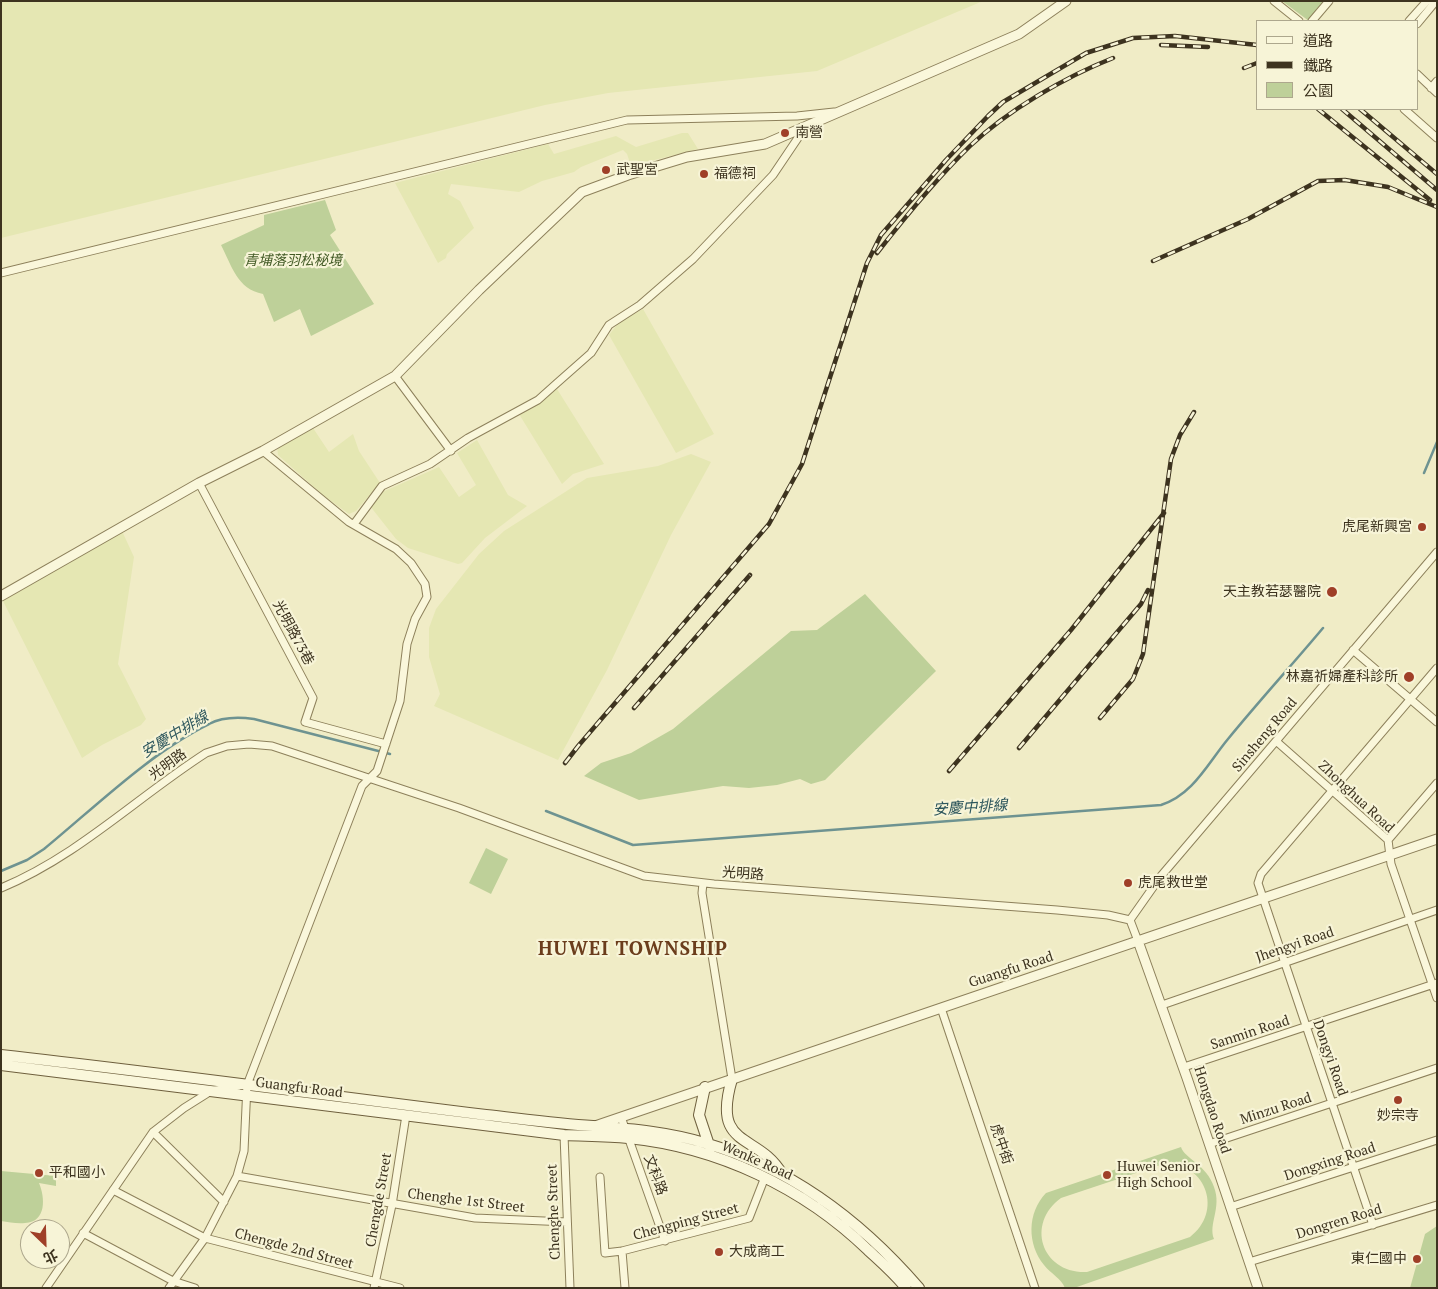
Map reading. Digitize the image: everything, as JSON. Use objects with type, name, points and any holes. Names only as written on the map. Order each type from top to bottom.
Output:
[{"type":"main road","name":"Guangfu Road","points":[[1,1055],[406,1115],[564,1135]]},
{"type":"main road","name":"Guangfu Road","points":[[1,1065],[211,1091],[247,1090],[593,1126]]},
{"type":"main road","points":[[732,1079],[725,1101],[732,1129],[744,1142],[775,1162],[782,1174]]},
{"type":"main road","points":[[705,1087],[699,1115],[713,1157]]},
{"type":"main road","name":"Wenke Road","points":[[593,1126],[676,1146],[713,1157],[765,1177],[802,1198],[849,1231],[906,1288]]},
{"type":"main road","name":"Wenke Road","points":[[564,1135],[627,1133],[640,1129],[709,1144],[782,1174],[851,1219],[886,1251],[919,1288]]},
{"type":"street","points":[[1,596],[199,483],[263,451],[395,376],[479,290],[582,192],[686,157],[765,144],[804,129],[1019,34],[1066,1]]},
{"type":"street","points":[[1274,1],[1298,20]]},
{"type":"street","points":[[1313,20],[1329,1]]},
{"type":"street","points":[[1411,20],[1427,1]]},
{"type":"street","points":[[1418,23],[1436,1]]},
{"type":"street","points":[[1418,75],[1434,90],[1437,81]]},
{"type":"street","points":[[1405,110],[1437,138]]},
{"type":"street","points":[[1,273],[626,120],[796,116],[844,111]]},
{"type":"street","points":[[354,524],[382,486],[430,464],[468,438],[538,400],[590,353],[609,325],[640,305],[693,259],[773,175],[804,129]]},
{"type":"street","points":[[395,376],[451,451]]},
{"type":"street","points":[[169,1288],[205,1238],[237,1176],[244,1151],[247,1090],[362,786],[377,771],[400,701],[407,644],[415,619],[427,598],[425,584],[411,563],[396,549],[354,524],[263,451]]},
{"type":"street","name":"光明路73巷","points":[[199,483],[313,698],[305,722],[386,744]]},
{"type":"street","name":"Sinsheng Road","points":[[1130,920],[1161,876],[1437,552]]},
{"type":"street","points":[[1353,650],[1437,722]]},
{"type":"street","name":"Dongyi Road","points":[[1374,1225],[1258,882],[1261,874],[1331,790],[1437,668]]},
{"type":"street","name":"Zhonghua Road","points":[[1276,741],[1388,840],[1390,855],[1410,919],[1434,984],[1437,998]]},
{"type":"street","name":"光明路","points":[[1,888],[38,871],[80,846],[189,764],[206,754],[227,746],[249,744],[272,746],[459,808],[644,876],[703,883],[1057,910],[1108,915],[1130,920]]},
{"type":"street","points":[[1388,840],[1437,783]]},
{"type":"street","name":"Guangfu Road","points":[[564,1135],[1437,839]]},
{"type":"street","points":[[703,883],[702,893],[732,1079]]},
{"type":"street","name":"Jhengyi Road","points":[[1162,1005],[1437,910]]},
{"type":"street","points":[[1130,920],[1138,941]]},
{"type":"street","name":"Hongdao Road","points":[[1138,941],[1184,1067],[1258,1288]]},
{"type":"street","name":"Sanmin Road","points":[[1184,1067],[1434,984]]},
{"type":"street","name":"虎中街","points":[[941,1008],[1035,1288]]},
{"type":"street","name":"Minzu Road","points":[[1209,1144],[1437,1068]]},
{"type":"street","points":[[47,1287],[153,1132],[184,1108],[211,1091]]},
{"type":"street","name":"Chengde Street","points":[[375,1285],[392,1205],[406,1115]]},
{"type":"street","name":"文科路","points":[[621,1117],[665,1241]]},
{"type":"street","points":[[153,1132],[224,1202]]},
{"type":"street","name":"Chenghe Street","points":[[564,1135],[570,1288]]},
{"type":"street","name":"Dongxing Road","points":[[1230,1207],[1437,1140]]},
{"type":"street","name":"Chenghe 1st Street","points":[[237,1176],[392,1205],[504,1221],[567,1222]]},
{"type":"street","points":[[600,1177],[605,1253],[622,1251]]},
{"type":"street","name":"Chengping Street","points":[[625,1288],[622,1251],[749,1218],[765,1177]]},
{"type":"street","name":"Chengde 2nd Street","points":[[113,1190],[205,1238],[375,1285],[400,1288]]},
{"type":"street","name":"Dongren Road","points":[[1249,1262],[1437,1205]]},
{"type":"street","points":[[83,1234],[173,1281],[195,1288]]},
{"type":"green space","points":[[1,1],[983,1],[817,71],[608,93],[545,105],[1,238]]},
{"type":"green space","points":[[1282,1],[1325,1],[1310,20]]},
{"type":"green space","points":[[682,133],[688,133],[698,149],[631,166],[627,154],[623,150],[581,167],[574,172],[542,181],[519,192],[451,184],[448,194],[460,201],[474,228],[447,254],[446,258],[438,263],[395,183],[548,144],[554,154],[616,136],[636,147]]},
{"type":"green space","name":"青埔落羽松秘境","points":[[325,200],[336,230],[330,235],[374,304],[311,336],[300,309],[274,322],[263,294],[254,291],[241,282],[236,276],[221,245],[264,225],[264,215]]},
{"type":"green space","points":[[643,309],[714,434],[676,453],[609,335],[619,322]]},
{"type":"green space","points":[[557,389],[604,464],[573,474],[562,484],[519,414],[539,404]]},
{"type":"green space","points":[[313,428],[329,452],[353,434],[359,451],[380,483],[356,511],[349,514],[324,496],[278,455],[277,446]]},
{"type":"green space","points":[[477,440],[508,495],[527,506],[485,538],[462,563],[458,564],[408,548],[396,539],[370,506],[380,493],[439,467],[459,497],[476,485],[457,453]]},
{"type":"green space","points":[[691,454],[711,462],[671,535],[607,670],[558,760],[434,706],[440,694],[429,657],[429,628],[436,609],[479,554],[504,531],[587,478],[658,466]]},
{"type":"green space","points":[[122,531],[134,557],[118,664],[146,719],[141,725],[102,745],[82,758],[3,601]]},
{"type":"green space","points":[[865,594],[936,671],[825,780],[811,784],[800,779],[777,785],[749,788],[723,786],[639,800],[584,776],[601,763],[631,753],[673,729],[791,631],[817,630]]},
{"type":"green space","points":[[486,848],[508,859],[491,894],[469,883]]},
{"type":"green space","points":[[1181,1147],[1186,1155],[1211,1179],[1214,1187],[1217,1202],[1213,1228],[1214,1239],[1074,1288],[1065,1288],[1061,1281],[1038,1257],[1032,1238],[1035,1210],[1046,1193]],"holes":[[[1166,1163],[1180,1165],[1192,1171],[1200,1180],[1206,1191],[1208,1203],[1206,1215],[1200,1227],[1190,1237],[1087,1272],[1071,1270],[1059,1265],[1050,1256],[1044,1246],[1042,1233],[1044,1221],[1050,1209],[1061,1198]]]},
{"type":"green space","points":[[1,1171],[56,1176],[56,1186],[39,1183],[43,1202],[41,1214],[37,1218],[20,1219],[20,1223],[1,1221]]},
{"type":"green space","points":[[1437,1226],[1437,1288],[1410,1288],[1425,1234]]},
{"type":"waterway","name":"安慶中排線","points":[[1424,473],[1437,442]]},
{"type":"waterway","name":"安慶中排線","points":[[546,811],[633,845],[1161,805],[1182,794],[1191,786],[1240,725],[1323,628]]},
{"type":"waterway","name":"安慶中排線","points":[[1,871],[27,860],[44,849],[144,765],[187,736],[219,720],[254,719],[390,754]]},
{"type":"railway","points":[[565,763],[769,524],[802,464],[867,263],[881,235],[946,160],[988,116],[1003,102],[1086,53],[1133,38],[1175,36],[1256,45]]},
{"type":"railway","points":[[1161,45],[1208,47]]},
{"type":"railway","points":[[877,253],[934,184],[985,133],[1019,107],[1076,75],[1113,58]]},
{"type":"railway","points":[[1244,68],[1256,63]]},
{"type":"railway","points":[[1319,110],[1430,200]]},
{"type":"railway","points":[[1343,110],[1437,190]]},
{"type":"railway","points":[[1361,110],[1437,174]]},
{"type":"railway","points":[[1153,261],[1248,219],[1318,181],[1345,180],[1388,187],[1437,207]]},
{"type":"railway","points":[[1100,718],[1133,679],[1143,654],[1171,459],[1180,435],[1194,412]]},
{"type":"railway","points":[[949,771],[1071,630],[1164,513]]},
{"type":"railway","points":[[634,708],[750,575]]},
{"type":"railway","points":[[1019,748],[1141,604],[1148,590]]},
{"type":"place","name":"南營","points":[[785,133]]},
{"type":"place","name":"武聖宮","points":[[606,170]]},
{"type":"place","name":"福德祠","points":[[704,174]]},
{"type":"place","name":"虎尾新興宮","points":[[1422,527]]},
{"type":"place","name":"天主教若瑟醫院","points":[[1332,592]]},
{"type":"place","name":"林嘉祈婦產科診所","points":[[1409,677]]},
{"type":"place","name":"虎尾救世堂","points":[[1128,883]]},
{"type":"place","name":"妙宗寺","points":[[1398,1100]]},
{"type":"place","name":"平和國小","points":[[39,1173]]},
{"type":"place","name":"Huwei Senior High School","points":[[1107,1175]]},
{"type":"place","name":"大成商工","points":[[719,1252]]},
{"type":"place","name":"東仁國中","points":[[1417,1259]]},
{"type":"district","name":"HUWEI TOWNSHIP","points":[[633,950]]}]
